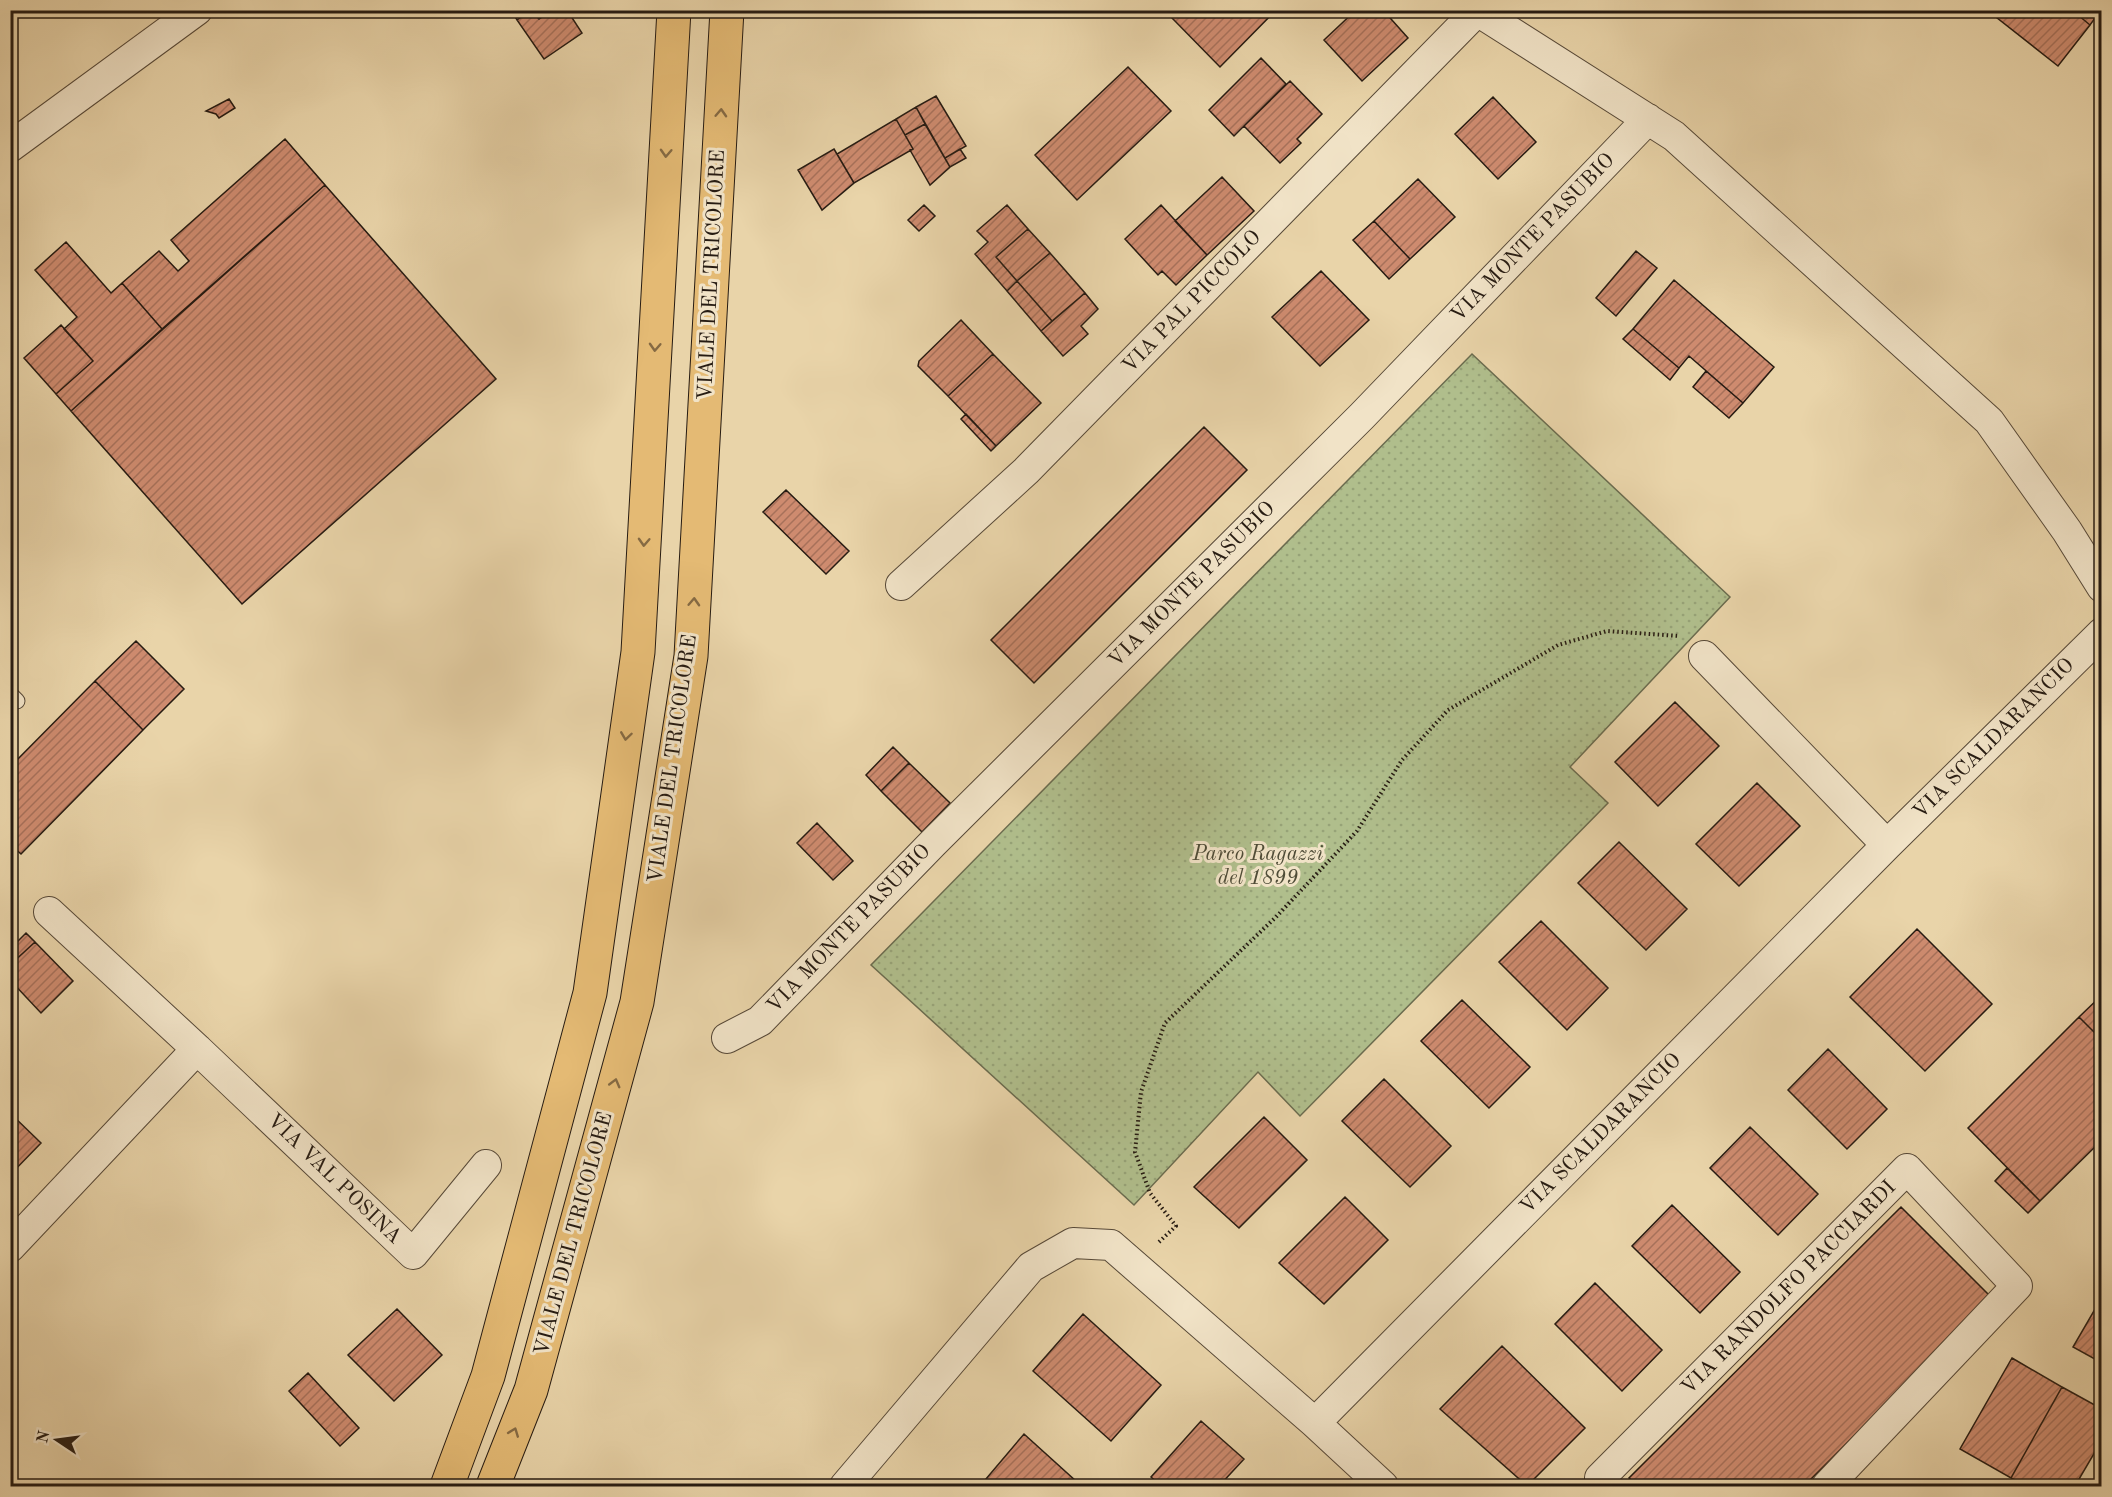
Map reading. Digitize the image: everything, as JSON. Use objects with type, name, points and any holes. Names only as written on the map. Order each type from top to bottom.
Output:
[{"type":"highway","points":[[447,1486],[488,1376],[590,993],[638,652],[674,10]]},
{"type":"highway","name":"VIALE DEL TRICOLORE","points":[[493,1486],[531,1390],[637,1002],[691,656],[727,10]]},
{"type":"street","points":[[10,147],[197,10]]},
{"type":"street","points":[[1476,11],[1674,136],[1989,421],[2067,531],[2102,587]]},
{"type":"street","name":"VIA PAL PICCOLO","points":[[901,585],[1026,471],[1476,11]]},
{"type":"street","name":"VIA MONTE PASUBIO","points":[[727,1038],[760,1021],[933,843],[1362,416],[1648,119]]},
{"type":"street","name":"VIA SCALDARANCIO","points":[[1315,1423],[1887,845],[2102,633]]},
{"type":"street","points":[[1704,656],[1887,845]]},
{"type":"street","name":"VIA VAL POSINA","points":[[50,912],[413,1254],[486,1166]]},
{"type":"street","points":[[10,1247],[198,1049]]},
{"type":"street","name":"VIA RANDOLFO PACCIARDI","points":[[1607,1486],[1600,1478],[1907,1169],[2017,1286],[1827,1486]]},
{"type":"street","points":[[845,1486],[1031,1267],[1073,1243],[1111,1245],[1315,1423],[1383,1486]]},
{"type":"path","points":[[1135,1266],[1176,1226],[1150,1193],[1134,1152],[1141,1092],[1166,1023],[1276,917],[1357,831],[1402,760],[1448,710],[1558,645],[1607,631],[1678,636],[1704,656]]},
{"type":"green space","name":"Parco Ragazzi del 1899","points":[[1472,354],[1730,597],[1570,767],[1608,803],[1300,1116],[1258,1072],[1134,1205],[871,965]]},
{"type":"building","points":[[511,10],[531,10],[517,20]]},
{"type":"building","points":[[531,10],[539,19],[553,10],[567,10],[582,33],[544,59],[517,20]]},
{"type":"building","points":[[1179,10],[1276,10],[1220,67],[1172,18]]},
{"type":"building","points":[[1356,10],[1383,10],[1408,38],[1362,81],[1324,40]]},
{"type":"building","points":[[1987,10],[2072,10],[2090,25],[2058,66]]},
{"type":"building","points":[[2072,10],[2101,10],[2090,25]]},
{"type":"building","points":[[1261,58],[1286,84],[1234,136],[1209,110]]},
{"type":"building","points":[[1128,67],[1171,111],[1077,200],[1035,155]]},
{"type":"building","points":[[1290,81],[1322,114],[1297,139],[1301,143],[1280,163],[1244,126]]},
{"type":"building","points":[[936,96],[966,146],[945,158],[916,107]]},
{"type":"building","points":[[1493,97],[1536,142],[1498,179],[1455,134]]},
{"type":"building","points":[[229,99],[235,108],[219,118],[216,114],[206,111]]},
{"type":"building","points":[[916,107],[925,124],[905,135],[896,119]]},
{"type":"building","points":[[896,119],[913,149],[854,183],[837,154]]},
{"type":"building","points":[[925,124],[950,167],[930,185],[910,150],[913,149],[905,135]]},
{"type":"building","points":[[285,139],[325,185],[162,329],[122,283],[159,251],[178,271],[189,261],[171,240]]},
{"type":"building","points":[[834,149],[854,183],[822,210],[798,170]]},
{"type":"building","points":[[960,149],[966,158],[950,167],[945,158]]},
{"type":"building","points":[[1222,177],[1254,211],[1207,255],[1175,221]]},
{"type":"building","points":[[1418,179],[1455,217],[1410,259],[1374,221]]},
{"type":"building","points":[[325,185],[496,379],[242,604],[71,411]]},
{"type":"building","points":[[924,205],[935,216],[919,231],[908,220]]},
{"type":"building","points":[[1007,205],[1028,229],[996,257],[1017,281],[1007,291],[975,254],[988,242],[977,231]]},
{"type":"building","points":[[1161,205],[1207,255],[1176,285],[1162,271],[1158,275],[1125,239]]},
{"type":"building","points":[[1374,221],[1410,259],[1389,279],[1353,240]]},
{"type":"building","points":[[1028,229],[1050,253],[1017,281],[996,257]]},
{"type":"building","points":[[66,242],[111,293],[122,283],[162,329],[71,411],[56,394],[93,361],[64,329],[77,317],[35,270]]},
{"type":"building","points":[[1636,251],[1657,268],[1616,316],[1596,298]]},
{"type":"building","points":[[1050,253],[1085,293],[1052,321],[1017,281]]},
{"type":"building","points":[[1321,271],[1369,320],[1320,366],[1272,317]]},
{"type":"building","points":[[1674,280],[1774,367],[1743,403],[1689,356],[1679,368],[1633,329]]},
{"type":"building","points":[[1017,281],[1052,321],[1041,331],[1007,291]]},
{"type":"building","points":[[1085,293],[1098,309],[1081,326],[1088,334],[1063,356],[1041,331]]},
{"type":"building","points":[[961,320],[993,354],[948,396],[918,366],[919,361]]},
{"type":"building","points":[[61,325],[93,361],[56,394],[24,358]]},
{"type":"building","points":[[1633,329],[1679,368],[1670,380],[1623,339]]},
{"type":"building","points":[[993,354],[1041,403],[996,446],[948,396]]},
{"type":"building","points":[[1706,371],[1743,403],[1729,418],[1693,387]]},
{"type":"building","points":[[966,414],[996,446],[991,451],[961,419]]},
{"type":"building","points":[[1204,427],[1247,470],[1034,683],[991,640]]},
{"type":"building","points":[[786,490],[849,551],[826,574],[763,512]]},
{"type":"building","points":[[136,641],[184,689],[143,730],[95,681]]},
{"type":"building","points":[[95,681],[143,730],[21,854],[10,844],[10,767]]},
{"type":"building","points":[[1675,702],[1719,746],[1658,806],[1615,762]]},
{"type":"building","points":[[893,747],[909,763],[881,791],[866,775]]},
{"type":"building","points":[[909,763],[950,803],[922,832],[881,791]]},
{"type":"building","points":[[1757,783],[1800,826],[1739,886],[1696,844]]},
{"type":"building","points":[[817,823],[853,861],[833,880],[797,843]]},
{"type":"building","points":[[1619,842],[1687,909],[1646,950],[1578,883]]},
{"type":"building","points":[[1541,921],[1608,988],[1567,1030],[1499,962]]},
{"type":"building","points":[[1917,929],[1992,1004],[1925,1071],[1850,997]]},
{"type":"building","points":[[26,933],[35,942],[10,965],[10,949]]},
{"type":"building","points":[[35,942],[73,981],[41,1013],[10,980],[10,965]]},
{"type":"building","points":[[2102,995],[2102,1030],[2097,1035],[2079,1017]]},
{"type":"building","points":[[1462,1000],[1530,1067],[1489,1108],[1421,1041]]},
{"type":"building","points":[[2079,1017],[2102,1040],[2102,1140],[2040,1201],[1968,1128]]},
{"type":"building","points":[[1828,1049],[1887,1109],[1847,1149],[1788,1090]]},
{"type":"building","points":[[1384,1079],[1451,1146],[1410,1187],[1342,1121]]},
{"type":"building","points":[[10,1113],[41,1143],[10,1175]]},
{"type":"building","points":[[1264,1117],[1307,1160],[1239,1228],[1194,1187]]},
{"type":"building","points":[[1750,1127],[1818,1194],[1778,1235],[1710,1168]]},
{"type":"building","points":[[2007,1168],[2040,1201],[2028,1213],[1995,1181]]},
{"type":"building","points":[[1345,1197],[1388,1240],[1324,1304],[1279,1263]]},
{"type":"building","points":[[1672,1205],[1740,1272],[1700,1313],[1632,1246]]},
{"type":"building","points":[[1901,1207],[1992,1298],[1804,1486],[1638,1486],[1629,1478]]},
{"type":"building","points":[[1595,1283],[1662,1350],[1622,1391],[1555,1324]]},
{"type":"building","points":[[2102,1297],[2102,1363],[2073,1347]]},
{"type":"building","points":[[397,1309],[442,1355],[394,1401],[348,1355]]},
{"type":"building","points":[[1083,1314],[1161,1385],[1111,1441],[1033,1371]]},
{"type":"building","points":[[1502,1346],[1585,1428],[1527,1486],[1440,1409]]},
{"type":"building","points":[[2012,1358],[2062,1387],[2011,1478],[1960,1449]]},
{"type":"building","points":[[308,1373],[359,1428],[340,1446],[289,1391]]},
{"type":"building","points":[[2062,1387],[2102,1409],[2102,1440],[2075,1486],[2027,1486],[2011,1478]]},
{"type":"building","points":[[1201,1421],[1244,1459],[1219,1486],[1161,1486],[1151,1477]]},
{"type":"building","points":[[1024,1434],[1077,1482],[1072,1486],[980,1486]]}]
